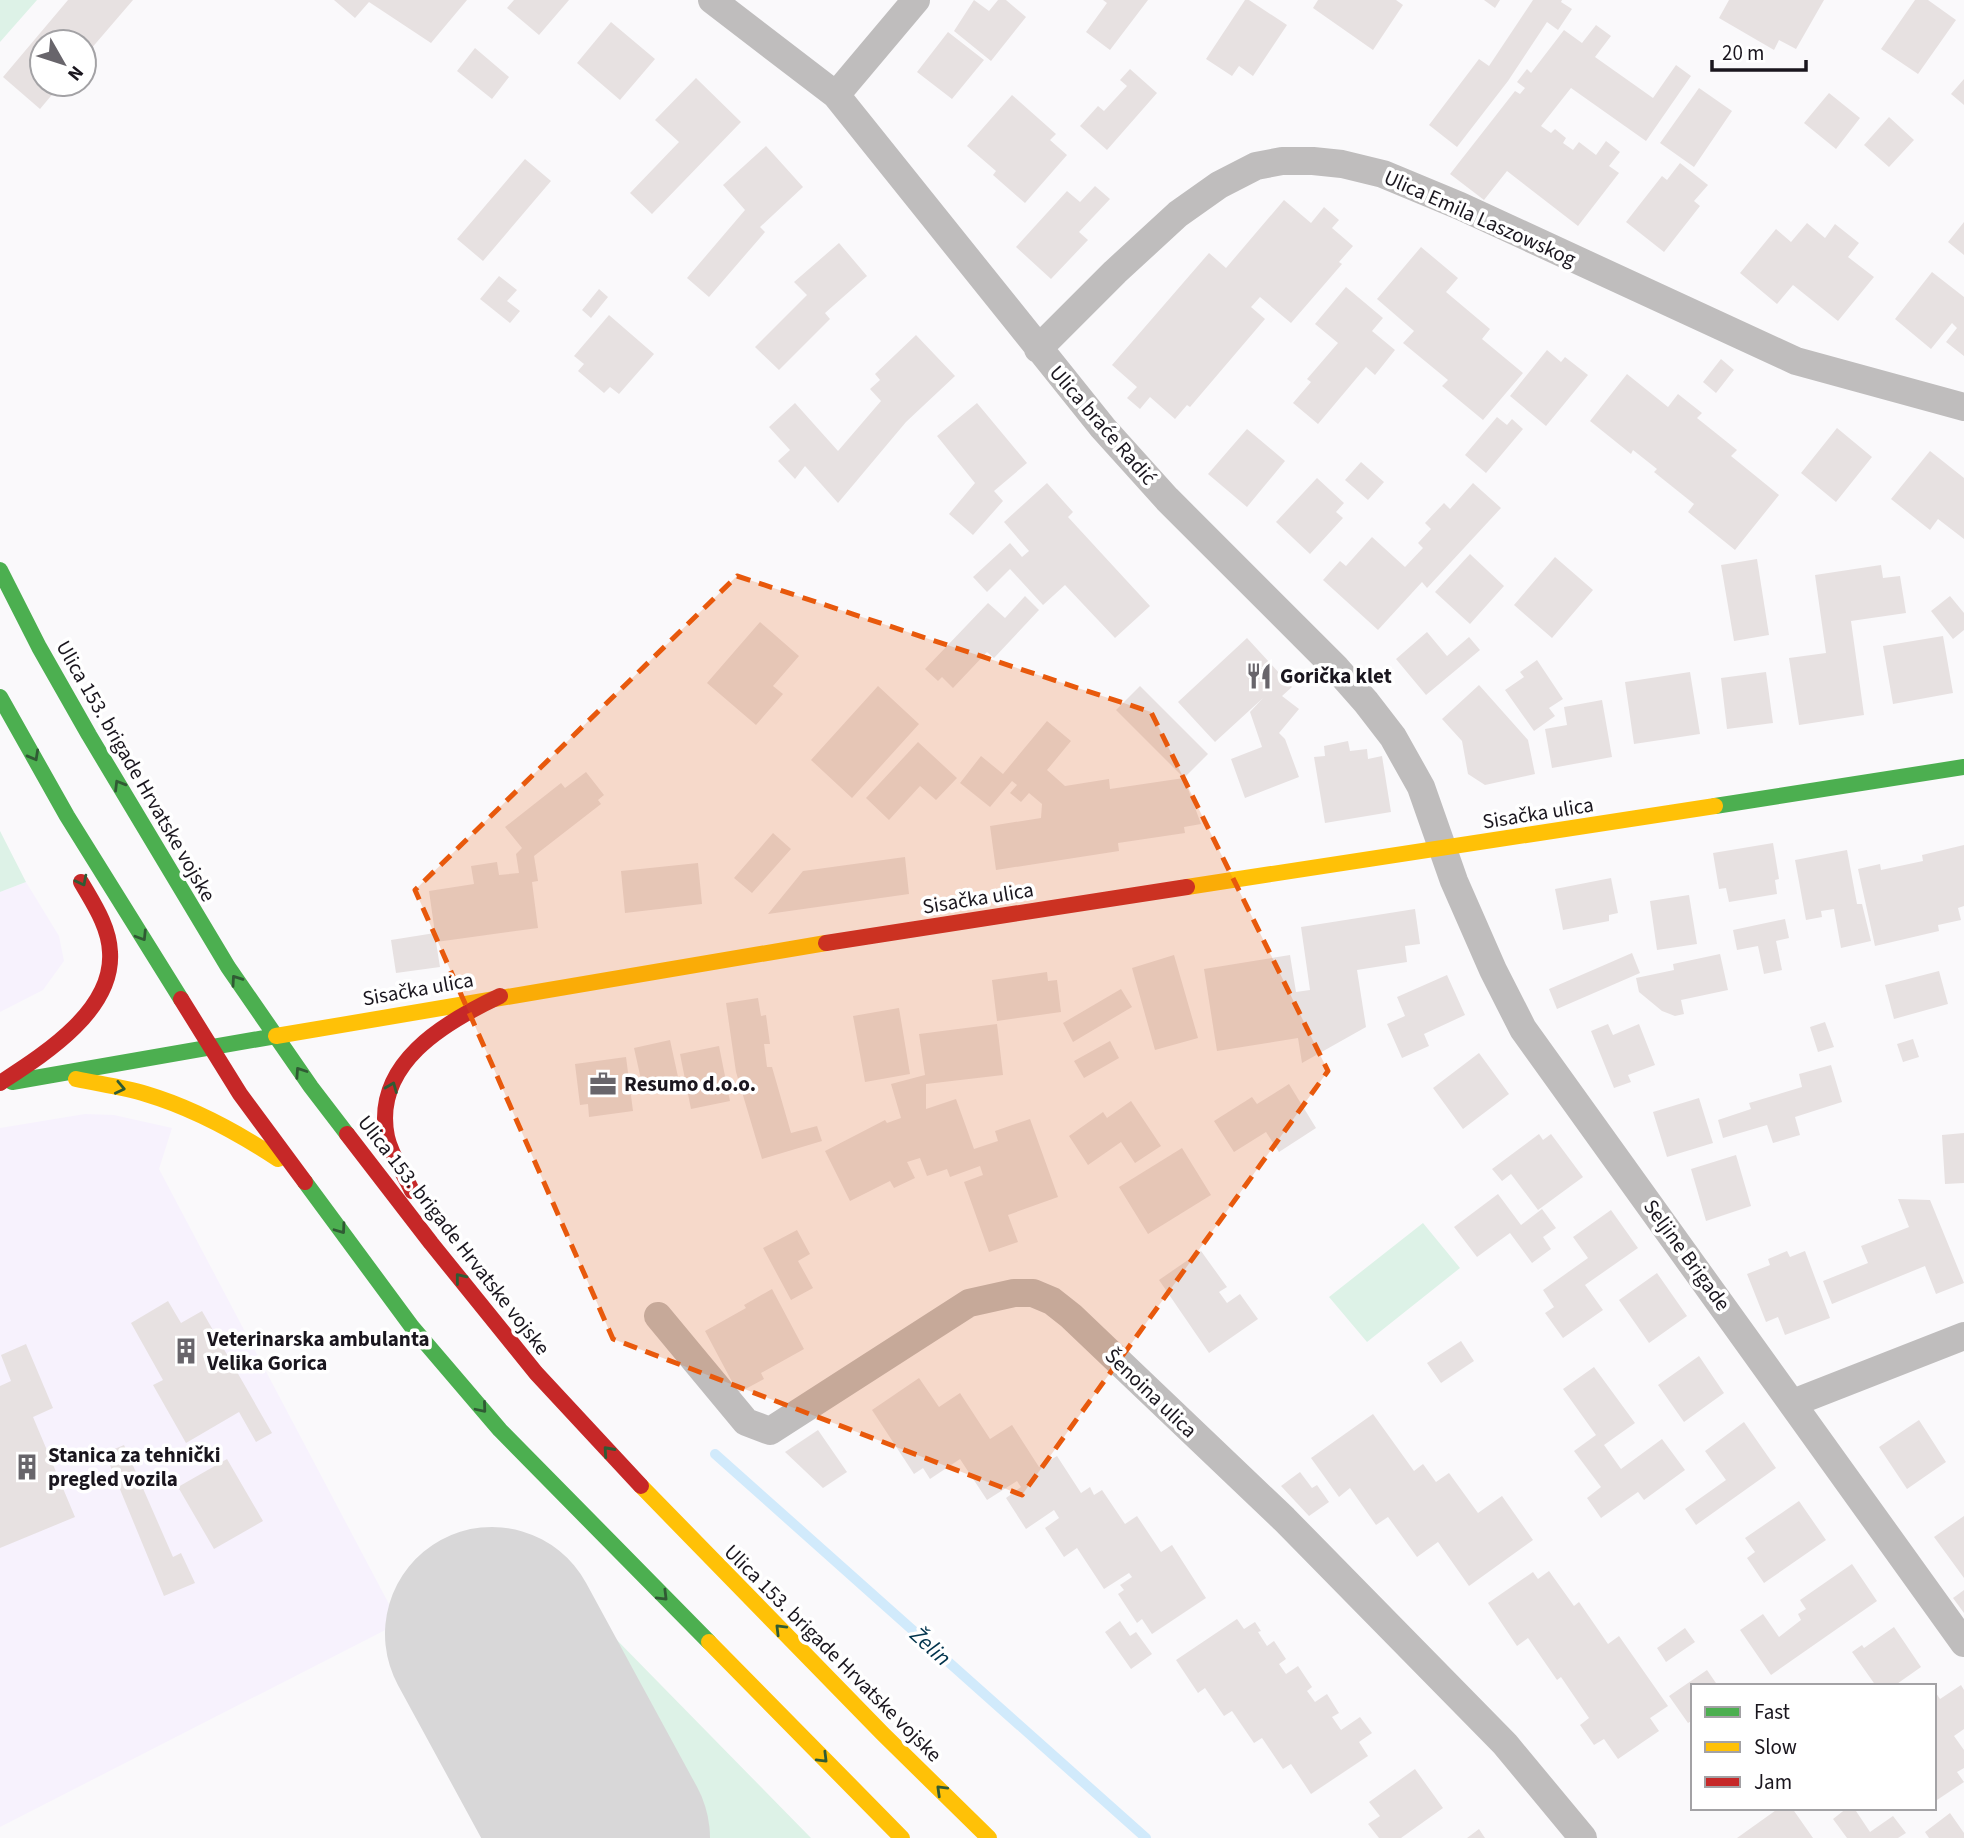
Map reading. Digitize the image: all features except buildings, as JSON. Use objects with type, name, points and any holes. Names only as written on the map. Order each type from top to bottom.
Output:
[{"type":"main road","name":"Ulica 153. brigade Hrvatske vojske","points":[[0,570],[39,647],[89,735],[228,967],[310,1087],[431,1243],[536,1373],[654,1501],[989,1838]]},
{"type":"main road","points":[[0,697],[67,816],[240,1094],[412,1327],[500,1430],[902,1838]]},
{"type":"main road","name":"Sisačka ulica","points":[[0,1083],[748,954],[1964,767]]},
{"type":"main road","points":[[0,1083],[59,1042],[91,1007],[102,987],[110,962],[105,927],[78,877],[72,857],[67,816]]},
{"type":"main road","points":[[431,1243],[408,1180],[386,1135],[384,1110],[392,1085],[405,1061],[419,1045],[435,1030],[466,1011],[500,996]]},
{"type":"main road","points":[[53,1075],[142,1093],[184,1107],[233,1129],[301,1174]]},
{"type":"street","name":"Ulica braće Radić","points":[[712,0],[836,94],[1103,428],[1167,499],[1336,668],[1366,702],[1393,737],[1421,786],[1444,849]]},
{"type":"street","points":[[836,94],[916,0]]},
{"type":"street","name":"Ulica Emila Laszowskog","points":[[1038,349],[1178,214],[1219,185],[1256,166],[1282,160],[1313,160],[1383,174],[1460,206],[1796,361],[1964,407]]},
{"type":"street","name":"Seljine Brigade","points":[[1444,849],[1454,881],[1493,970],[1523,1028],[1964,1643]]},
{"type":"street","name":"Šenoina ulica","points":[[658,1316],[746,1422],[770,1431],[969,1303],[1014,1293],[1033,1293],[1052,1301],[1284,1519],[1506,1744],[1583,1838]]},
{"type":"street","points":[[1793,1404],[1964,1336]]},
{"type":"highlighted area","points":[[737,576],[1151,712],[1328,1071],[1022,1495],[613,1339],[415,890]]},
{"type":"shaded area","points":[[26,882],[59,936],[64,961],[43,990],[0,1012],[0,892]]},
{"type":"shaded area","points":[[85,1114],[114,1115],[172,1128],[159,1169],[399,1623],[0,1827],[0,1128]]},
{"type":"green space","points":[[0,0],[37,0],[0,42]]},
{"type":"green space","points":[[0,831],[26,882],[0,892]]},
{"type":"green space","points":[[1423,1223],[1460,1268],[1367,1342],[1329,1297]]},
{"type":"green space","points":[[541,1575],[560,1582],[811,1838],[648,1838],[498,1585],[525,1576]]},
{"type":"waterway","name":"Želin","points":[[715,1454],[1146,1838]]},
{"type":"runway","points":[[492,1634],[603,1838]]},
{"type":"traffic: fast","points":[[0,570],[39,647],[89,735],[228,967],[347,1134]]},
{"type":"traffic: fast","points":[[0,697],[67,816],[181,999]]},
{"type":"traffic: fast","points":[[1715,806],[1964,767]]},
{"type":"traffic: fast","points":[[12,1082],[276,1036]]},
{"type":"traffic: fast","points":[[305,1182],[412,1327],[500,1430],[709,1642]]},
{"type":"traffic: slow","points":[[1187,887],[1715,806]]},
{"type":"traffic: slow","points":[[276,1036],[826,943]]},
{"type":"traffic: slow","points":[[76,1079],[137,1092],[181,1106],[231,1130],[278,1159]]},
{"type":"traffic: slow","points":[[641,1486],[883,1734],[989,1838]]},
{"type":"traffic: slow","points":[[709,1642],[902,1838]]},
{"type":"traffic: jam","points":[[0,1083],[55,1045],[73,1029],[101,993],[108,973],[109,942],[100,915],[81,882]]},
{"type":"traffic: jam","points":[[826,943],[1187,887]]},
{"type":"traffic: jam","points":[[412,1191],[387,1137],[385,1111],[391,1088],[402,1067],[417,1049],[457,1019],[500,996]]},
{"type":"traffic: jam","points":[[181,999],[240,1094],[305,1182]]},
{"type":"traffic: jam","points":[[347,1134],[536,1373],[641,1486]]},
{"type":"place","name":"Gorička klet","points":[[1259,676]]},
{"type":"place","name":"Resumo d.o.o.","points":[[603,1084]]},
{"type":"place","name":"Veterinarska ambulanta Velika Gorica","points":[[186,1351]]},
{"type":"place","name":"Stanica za tehnički pregled vozila","points":[[27,1467]]}]
